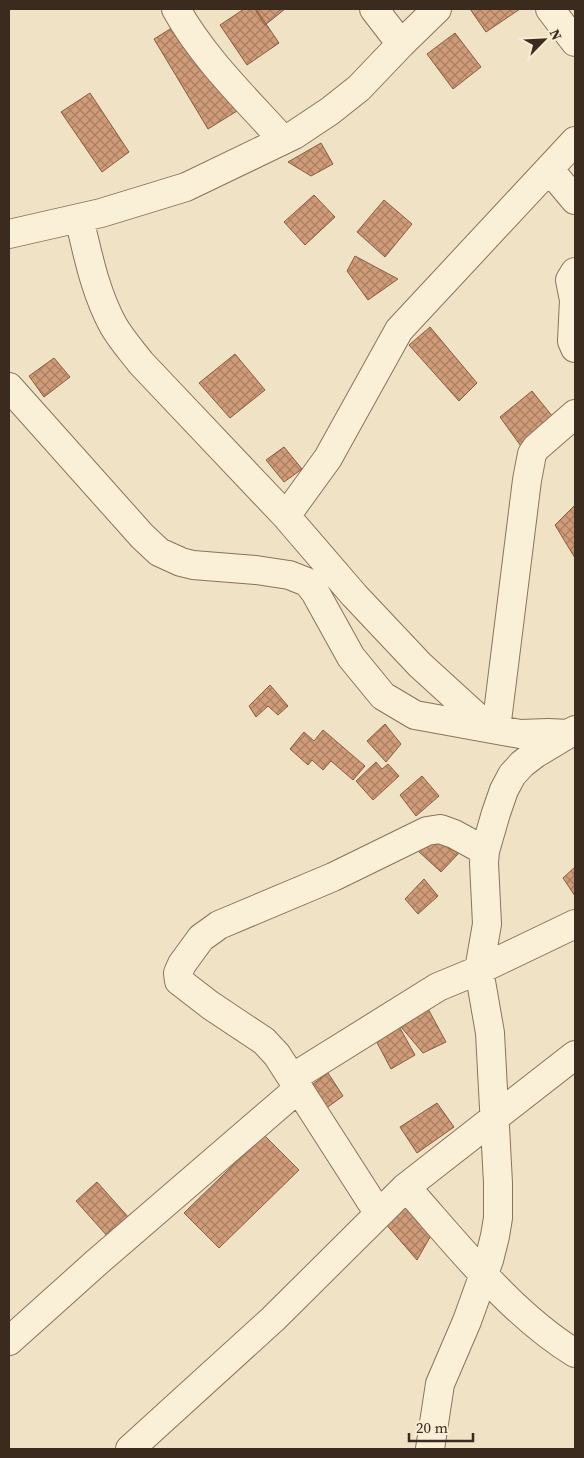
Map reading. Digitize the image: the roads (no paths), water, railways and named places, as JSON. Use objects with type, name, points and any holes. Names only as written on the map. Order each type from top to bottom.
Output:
[{"type":"street","points":[[176,9],[214,62],[283,140]]},
{"type":"street","points":[[374,9],[401,44]]},
{"type":"street","points":[[9,234],[101,214],[186,187],[283,140],[330,110],[359,88],[437,9]]},
{"type":"street","points":[[550,9],[575,42]]},
{"type":"street","points":[[286,516],[328,458],[399,330],[575,141]]},
{"type":"street","points":[[549,169],[575,200]]},
{"type":"street","points":[[79,218],[89,262],[100,296],[113,325],[140,363],[286,516],[354,595],[420,665],[492,728]]},
{"type":"street","points":[[575,272],[570,280],[574,300],[572,341],[575,348]]},
{"type":"street","points":[[9,387],[142,536],[159,552],[193,565],[256,570],[289,575],[307,582],[315,592],[351,657],[383,696],[415,715],[520,734],[572,732]]},
{"type":"street","points":[[492,728],[532,454],[536,448],[575,414]]},
{"type":"street","points":[[430,1449],[440,1384],[467,1321],[484,1273],[496,1236],[498,1218],[498,1183],[490,1033],[479,970],[487,924],[485,850],[498,805],[512,776],[522,764],[535,754],[572,732]]},
{"type":"street","points":[[379,1214],[277,1055],[264,1041],[178,981],[178,973],[182,964],[202,938],[219,925],[333,877],[427,831],[440,829],[485,850]]},
{"type":"street","points":[[9,1341],[296,1083],[420,997],[575,924]]},
{"type":"street","points":[[130,1449],[273,1319],[406,1187],[575,1055]]},
{"type":"street","points":[[406,1187],[512,1303],[554,1340],[575,1353]]}]
